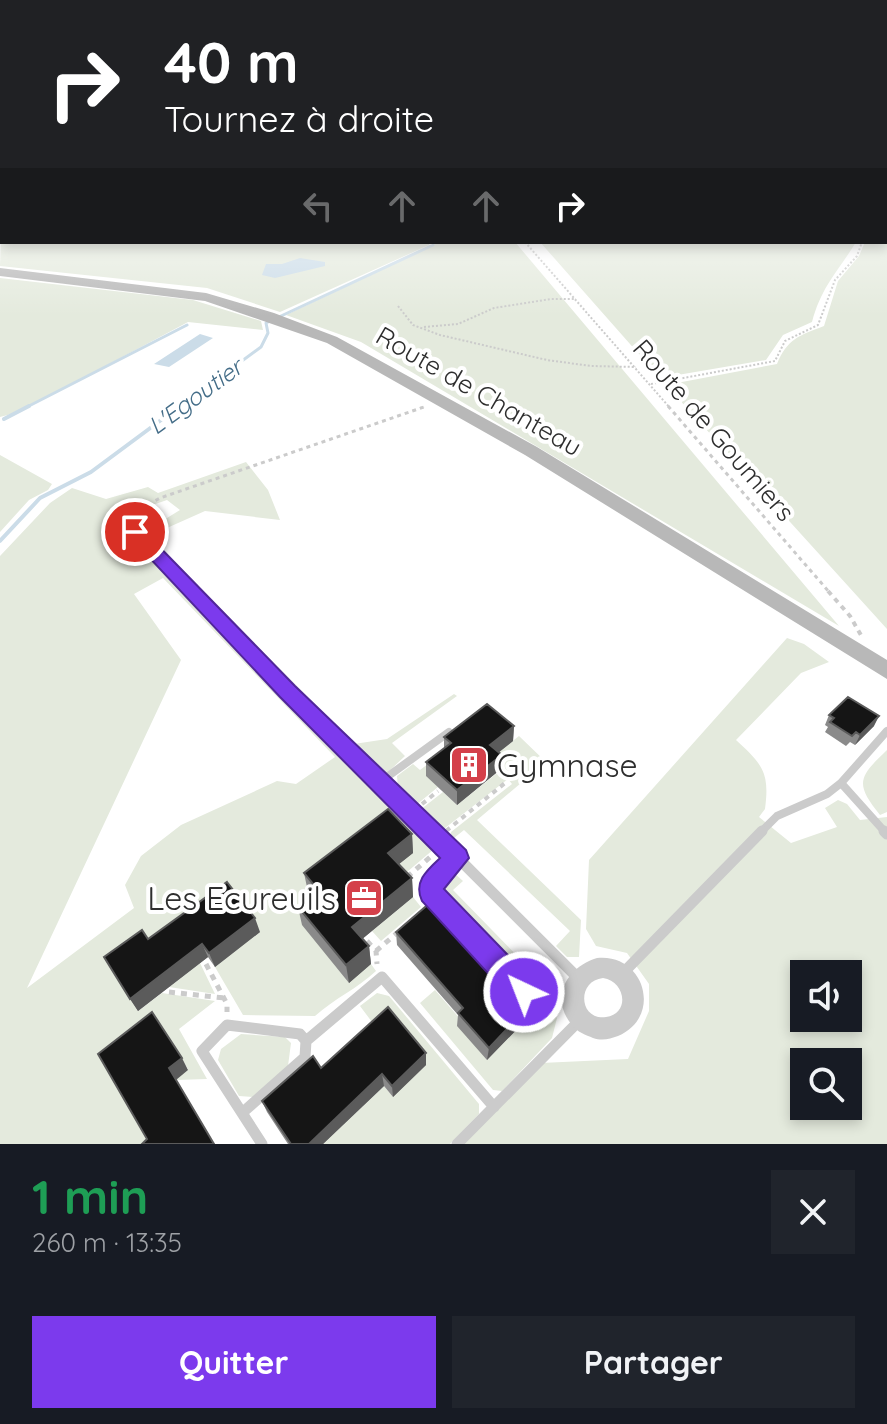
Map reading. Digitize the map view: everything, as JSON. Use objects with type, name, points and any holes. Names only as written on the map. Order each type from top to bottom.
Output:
[{"type":"main road","name":"Route de Chanteau","points":[[0,272],[189,293],[287,322],[359,353],[442,400],[887,671]]},
{"type":"street","points":[[600,966],[621,976],[633,997],[633,1007],[624,1023],[608,1029],[599,1028],[577,997],[591,967],[600,966]]},
{"type":"lane","points":[[149,516],[135,532],[288,692],[457,858],[577,997]]},
{"type":"lane","points":[[621,976],[777,816],[827,794],[841,783],[887,731]]},
{"type":"lane","points":[[380,782],[449,732]]},
{"type":"lane","points":[[841,783],[887,834]]},
{"type":"lane","points":[[457,858],[433,881],[431,893],[524,992],[537,996],[577,997]]},
{"type":"lane","points":[[306,1041],[382,977],[494,1107]]},
{"type":"lane","points":[[457,1144],[494,1107],[577,997]]},
{"type":"lane","points":[[242,1113],[305,1057],[306,1041],[300,1034],[227,1025],[202,1051],[242,1113],[262,1144]]},
{"type":"path","name":"Route de Goumiers","points":[[527,244],[850,616],[862,632],[863,640]]},
{"type":"path","points":[[651,384],[775,361],[777,349],[791,334],[818,325],[835,280],[857,256],[861,244]]},
{"type":"path","points":[[420,327],[458,324],[494,308],[551,299],[577,299]]},
{"type":"path","points":[[398,306],[407,321],[420,327],[532,359],[610,368],[636,367]]},
{"type":"path","points":[[149,516],[153,502],[160,498],[442,400]]},
{"type":"path","points":[[405,879],[440,842],[505,783]]},
{"type":"path","points":[[411,813],[438,791]]},
{"type":"path","points":[[376,951],[400,930]]},
{"type":"path","points":[[367,941],[376,951],[379,979]]},
{"type":"path","points":[[206,964],[224,998],[227,1025]]},
{"type":"path","points":[[169,992],[224,998]]},
{"type":"shaded area","points":[[1,244],[429,244],[280,312],[207,288],[0,266]]},
{"type":"shaded area","points":[[436,244],[517,244],[839,626],[361,342],[286,315]]},
{"type":"shaded area","points":[[542,244],[855,244],[826,288],[812,322],[783,335],[766,360],[660,378]]},
{"type":"shaded area","points":[[864,244],[887,244],[887,629],[666,385],[777,364],[795,339],[824,326],[838,281],[859,256]]},
{"type":"shaded area","points":[[0,278],[193,300],[261,321],[263,330],[188,322],[19,412],[0,417]]},
{"type":"shaded area","points":[[0,455],[52,484],[48,490],[29,500],[0,532]]},
{"type":"shaded area","points":[[246,462],[268,490],[280,520],[205,511],[149,536],[354,744],[387,739],[454,694],[457,696],[392,743],[405,756],[386,774],[379,773],[141,534],[180,510],[167,500],[128,512],[132,516],[126,526],[130,538],[434,849],[407,872],[399,864],[309,892],[323,909],[303,925],[349,982],[371,964],[376,971],[315,1016],[243,1015],[215,967],[259,932],[112,970],[138,1011],[162,993],[215,1001],[179,1029],[207,1079],[176,1080],[188,1069],[159,1025],[152,1144],[0,1144],[0,556],[50,503],[72,488],[106,499],[148,487],[158,493]],"holes":[[[163,578],[335,757],[296,784],[277,781],[181,825],[141,856],[125,885],[134,908],[27,988],[181,660],[134,594]]]},
{"type":"shaded area","points":[[787,638],[804,644],[829,662],[801,673],[736,740],[758,763],[765,777],[765,809],[759,817],[791,843],[837,827],[825,808],[838,800],[847,804],[860,820],[887,817],[887,1144],[464,1144],[541,1063],[628,1059],[649,1011],[649,984],[627,953],[596,946],[586,929],[589,860]]},
{"type":"shaded area","points":[[519,736],[546,762],[477,820],[581,920],[579,957],[567,957],[556,946],[570,931],[464,830],[449,842],[451,832],[512,784],[508,779],[445,828],[438,829],[420,810],[443,792],[457,805],[501,770],[489,760]]},
{"type":"shaded area","points":[[887,750],[887,812],[880,815],[866,795],[863,781],[870,767]]},
{"type":"shaded area","points":[[444,752],[427,776],[438,787],[415,806],[398,788],[397,776],[413,764],[420,770]]},
{"type":"shaded area","points":[[454,873],[463,881],[453,890],[531,970],[543,958],[553,971],[548,991],[529,988],[442,898],[440,888]]},
{"type":"shaded area","points":[[413,897],[421,907],[381,941],[372,931]]},
{"type":"shaded area","points":[[476,952],[522,1004],[552,1011],[557,1018],[552,1038],[502,1091],[493,1090],[420,1003],[435,990],[462,1021],[488,1059],[522,1024]]},
{"type":"shaded area","points":[[200,963],[215,994],[169,987]]},
{"type":"shaded area","points":[[377,993],[389,996],[479,1104],[479,1114],[450,1144],[323,1144],[384,1086],[393,1097],[378,1030],[360,1006]]},
{"type":"shaded area","points":[[241,1034],[285,1037],[291,1043],[288,1066],[253,1097],[239,1096],[218,1060],[221,1049]]},
{"type":"water","points":[[300,258],[325,262],[325,266],[275,278],[262,275],[266,264],[282,264]]},
{"type":"water","points":[[200,334],[213,338],[169,367],[154,364]]},
{"type":"building","points":[[848,697],[879,716],[860,735],[856,732],[852,736],[830,722],[834,718],[829,715]]},
{"type":"building","name":"Gymnase","points":[[487,704],[514,726],[490,745],[502,755],[457,790],[426,762],[451,743],[444,737]]},
{"type":"building","points":[[388,809],[412,834],[388,853],[412,878],[352,927],[369,946],[346,965],[298,907],[319,891],[304,873]]},
{"type":"building","points":[[227,882],[255,918],[209,953],[202,944],[130,999],[104,957],[142,930],[148,939]]},
{"type":"building","points":[[431,902],[499,974],[494,978],[524,1011],[489,1048],[458,1013],[463,1008],[396,932]]},
{"type":"building","points":[[388,1007],[426,1053],[392,1086],[382,1074],[309,1144],[291,1144],[262,1101],[313,1056],[321,1068]]},
{"type":"building","points":[[152,1012],[182,1058],[169,1068],[214,1144],[142,1144],[147,1139],[98,1054]]},
{"type":"waterway","name":"L'Egoutier","points":[[178,408],[261,347],[268,333],[266,323],[433,244]]},
{"type":"waterway","points":[[25,408],[187,325]]},
{"type":"waterway","points":[[4,419],[29,406]]},
{"type":"waterway","name":"L'Egoutier","points":[[0,541],[40,498],[91,472],[180,406]]},
{"type":"place","name":"Gymnase","points":[[469,765]]},
{"type":"place","name":"Les Ecureuils","points":[[364,898]]},
{"type":"route","points":[[135,532],[288,692],[457,858],[433,881],[431,893],[524,992]]}]
